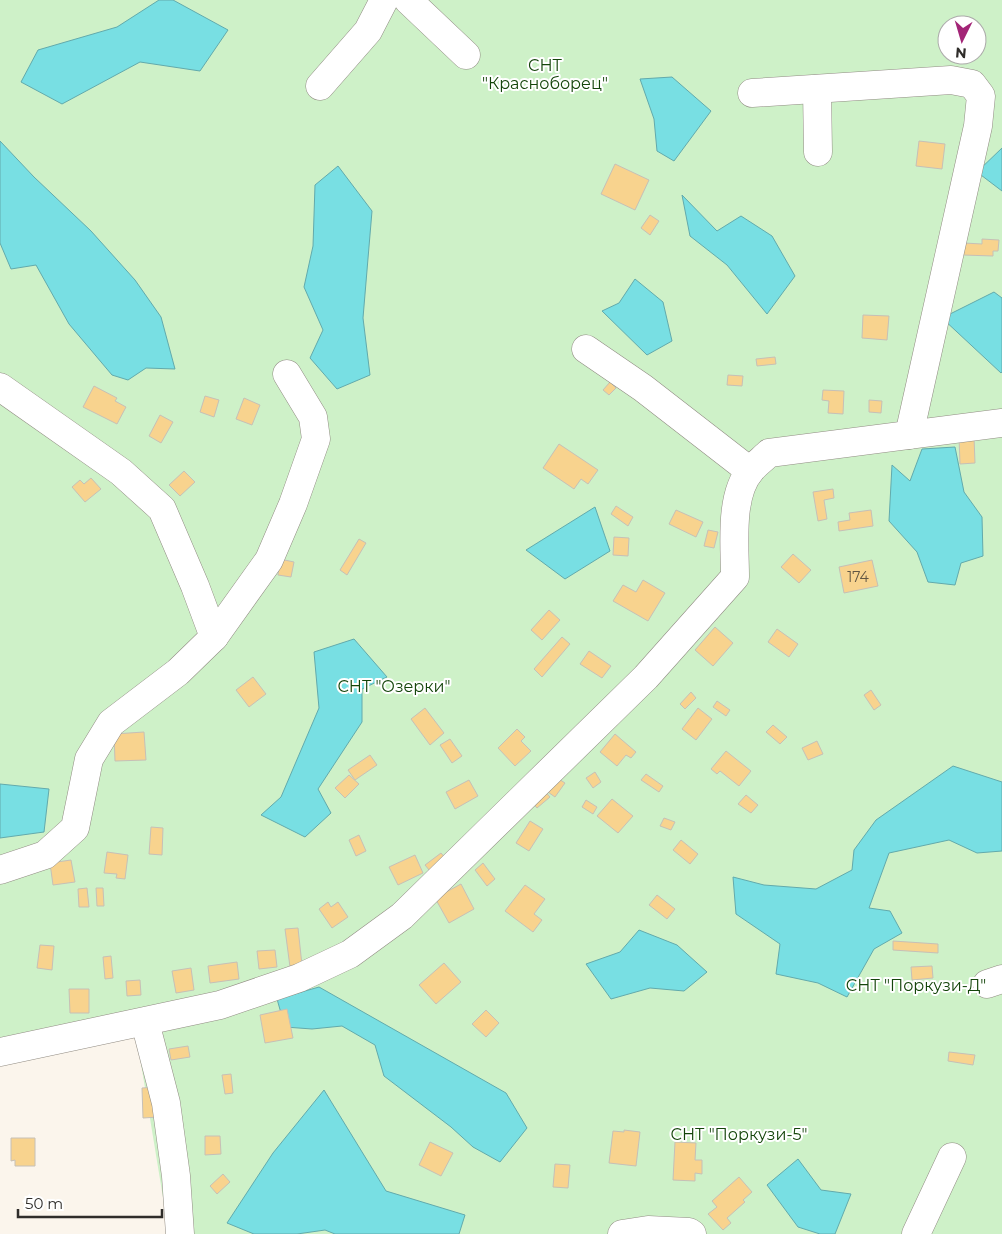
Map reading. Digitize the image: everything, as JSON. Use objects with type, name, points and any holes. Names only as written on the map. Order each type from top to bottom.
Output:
[{"type":"street","points":[[320,86],[368,31],[384,0]]},
{"type":"street","points":[[408,0],[466,55]]},
{"type":"street","points":[[752,93],[951,80],[972,84],[980,96],[978,126],[909,435]]},
{"type":"street","points":[[817,89],[818,152]]},
{"type":"street","points":[[586,349],[642,388],[750,470]]},
{"type":"street","points":[[0,870],[45,855],[75,828],[89,759],[111,723],[178,672],[214,637],[269,560],[294,504],[316,439],[313,417],[287,374]]},
{"type":"street","points":[[0,387],[121,472],[162,509],[195,586],[214,637]]},
{"type":"street","points":[[0,1052],[220,1005],[299,978],[350,954],[402,916],[646,677],[735,577],[736,515],[740,491],[750,470],[769,453],[1002,423]]},
{"type":"street","points":[[145,1022],[166,1103],[176,1176],[180,1234]]},
{"type":"street","points":[[916,1234],[952,1157]]},
{"type":"street","points":[[622,1234],[648,1230],[689,1232],[692,1234]]},
{"type":"green space","name":"СНТ \"Озерки\"","points":[[0,0],[1002,0],[1002,1234],[169,1234],[133,1015],[0,1047]]},
{"type":"water","points":[[159,0],[173,0],[228,30],[200,71],[140,62],[62,104],[21,82],[38,50],[117,27]]},
{"type":"water","points":[[672,77],[711,111],[674,161],[657,151],[654,119],[640,79]]},
{"type":"water","points":[[0,141],[34,177],[91,231],[135,280],[161,317],[175,369],[146,368],[128,380],[112,375],[69,324],[36,265],[11,269],[0,243]]},
{"type":"water","points":[[1002,148],[1002,191],[977,172]]},
{"type":"water","points":[[338,166],[372,211],[363,318],[370,375],[337,389],[310,358],[323,330],[304,287],[313,246],[315,185]]},
{"type":"water","points":[[682,195],[717,231],[741,216],[772,236],[795,276],[767,314],[727,265],[690,236]]},
{"type":"water","points":[[635,279],[663,302],[672,341],[647,355],[602,311],[619,303]]},
{"type":"water","points":[[994,292],[1002,298],[1001,373],[942,318]]},
{"type":"water","points":[[955,447],[964,492],[982,517],[983,556],[961,563],[955,585],[928,582],[917,552],[889,521],[892,465],[910,481],[922,449]]},
{"type":"water","points":[[595,507],[610,551],[565,579],[526,550]]},
{"type":"water","points":[[354,639],[387,677],[362,689],[362,722],[318,789],[331,813],[305,837],[261,815],[281,797],[319,708],[314,652]]},
{"type":"water","points":[[953,766],[1002,782],[1002,851],[977,853],[949,840],[889,853],[869,908],[890,911],[902,933],[874,949],[847,997],[818,983],[776,974],[780,944],[736,914],[733,877],[764,885],[816,889],[852,870],[854,850],[876,820]]},
{"type":"water","points":[[0,784],[49,789],[44,832],[0,838]]},
{"type":"water","points":[[639,930],[677,945],[707,972],[684,991],[650,988],[611,999],[586,964],[620,952]]},
{"type":"water","points":[[319,987],[506,1093],[527,1128],[500,1162],[473,1147],[451,1127],[384,1076],[375,1045],[342,1026],[312,1029],[285,1027],[277,999]]},
{"type":"water","points":[[324,1090],[386,1191],[465,1215],[459,1234],[335,1234],[325,1230],[297,1234],[254,1234],[227,1223],[273,1153]]},
{"type":"water","points":[[798,1159],[821,1190],[851,1194],[835,1234],[820,1234],[798,1227],[767,1185]]},
{"type":"building","points":[[919,141],[945,144],[942,169],[916,166]]},
{"type":"building","points":[[615,164],[649,180],[635,210],[601,194]]},
{"type":"building","points":[[650,215],[659,221],[650,235],[641,228]]},
{"type":"building","points":[[982,239],[999,240],[998,251],[993,251],[993,256],[963,255],[964,243],[982,244]]},
{"type":"building","points":[[863,315],[889,316],[887,340],[862,338]]},
{"type":"building","points":[[775,357],[776,364],[757,366],[756,359]]},
{"type":"building","points":[[728,375],[743,376],[742,386],[727,385]]},
{"type":"building","points":[[610,382],[616,388],[609,395],[603,390]]},
{"type":"building","points":[[94,386],[117,398],[115,401],[126,407],[117,424],[83,407]]},
{"type":"building","points":[[823,390],[844,391],[843,414],[828,413],[829,401],[822,400]]},
{"type":"building","points":[[205,396],[219,400],[214,417],[200,412]]},
{"type":"building","points":[[244,398],[260,405],[252,425],[236,419]]},
{"type":"building","points":[[869,400],[882,401],[881,413],[869,412]]},
{"type":"building","points":[[160,415],[173,422],[161,443],[149,436]]},
{"type":"building","points":[[959,437],[974,437],[975,463],[960,464]]},
{"type":"building","points":[[559,444],[598,470],[588,484],[581,479],[574,489],[543,468]]},
{"type":"building","points":[[184,471],[195,482],[180,496],[169,485]]},
{"type":"building","points":[[91,478],[101,489],[85,502],[72,487],[80,480],[84,484]]},
{"type":"building","points":[[833,489],[834,498],[824,500],[827,519],[818,521],[813,492]]},
{"type":"building","points":[[616,506],[633,517],[628,526],[611,514]]},
{"type":"building","points":[[676,510],[703,522],[696,537],[669,524]]},
{"type":"building","points":[[871,510],[873,526],[839,531],[838,522],[850,520],[849,513]]},
{"type":"building","points":[[708,530],[718,532],[714,548],[704,546]]},
{"type":"building","points":[[614,537],[629,538],[628,556],[613,555]]},
{"type":"building","points":[[359,539],[366,543],[347,575],[340,570]]},
{"type":"building","points":[[793,554],[811,570],[799,583],[781,567]]},
{"type":"building","points":[[280,559],[294,562],[291,577],[278,575]]},
{"type":"building","points":[[872,560],[878,586],[844,593],[839,567]]},
{"type":"building","points":[[643,580],[665,593],[648,621],[613,601],[623,585],[636,592]]},
{"type":"building","points":[[549,610],[560,620],[542,640],[531,630]]},
{"type":"building","points":[[715,627],[733,643],[713,666],[695,650]]},
{"type":"building","points":[[777,629],[798,644],[789,657],[768,642]]},
{"type":"building","points":[[562,637],[570,644],[542,677],[534,669]]},
{"type":"building","points":[[589,651],[611,666],[602,678],[580,664]]},
{"type":"building","points":[[253,677],[266,694],[249,707],[236,690]]},
{"type":"building","points":[[871,690],[881,705],[874,710],[864,695]]},
{"type":"building","points":[[691,692],[696,698],[685,709],[680,704]]},
{"type":"building","points":[[717,701],[730,710],[726,716],[713,707]]},
{"type":"building","points":[[425,708],[444,733],[430,745],[411,719]]},
{"type":"building","points":[[698,708],[712,719],[696,740],[682,729]]},
{"type":"building","points":[[773,725],[787,737],[780,744],[766,732]]},
{"type":"building","points":[[517,729],[525,737],[521,741],[531,751],[515,766],[498,748]]},
{"type":"building","points":[[144,732],[146,760],[115,761],[114,734]]},
{"type":"building","points":[[615,734],[636,752],[631,758],[626,755],[617,766],[600,752]]},
{"type":"building","points":[[450,739],[462,756],[452,763],[440,745]]},
{"type":"building","points":[[817,741],[823,754],[808,760],[802,748]]},
{"type":"building","points":[[726,751],[751,771],[739,786],[720,771],[717,774],[711,769]]},
{"type":"building","points":[[370,755],[377,765],[355,780],[348,770]]},
{"type":"building","points":[[595,772],[601,782],[593,788],[586,778]]},
{"type":"building","points":[[646,774],[663,786],[659,792],[641,780]]},
{"type":"building","points":[[349,775],[359,784],[345,798],[335,788]]},
{"type":"building","points":[[554,776],[565,783],[555,797],[545,790]]},
{"type":"building","points":[[469,780],[478,796],[455,809],[446,792]]},
{"type":"building","points":[[544,790],[550,797],[537,808],[531,801]]},
{"type":"building","points":[[746,795],[758,805],[751,813],[738,804]]},
{"type":"building","points":[[612,799],[633,816],[618,833],[597,816]]},
{"type":"building","points":[[586,800],[597,807],[593,814],[582,807]]},
{"type":"building","points":[[664,818],[675,822],[671,830],[660,826]]},
{"type":"building","points":[[530,821],[543,829],[529,851],[516,843]]},
{"type":"building","points":[[151,827],[163,828],[162,855],[149,854]]},
{"type":"building","points":[[359,835],[366,851],[356,856],[349,840]]},
{"type":"building","points":[[681,840],[698,854],[690,864],[673,850]]},
{"type":"building","points":[[107,852],[128,855],[125,879],[116,878],[117,874],[104,873]]},
{"type":"building","points":[[441,853],[446,859],[430,871],[425,865]]},
{"type":"building","points":[[415,855],[423,873],[398,885],[389,867]]},
{"type":"building","points":[[71,860],[75,882],[53,885],[50,863]]},
{"type":"building","points":[[483,863],[495,879],[487,886],[475,870]]},
{"type":"building","points":[[461,884],[474,909],[449,923],[435,898]]},
{"type":"building","points":[[525,885],[545,899],[534,914],[542,920],[533,932],[505,911]]},
{"type":"building","points":[[87,888],[89,907],[79,907],[78,889]]},
{"type":"building","points":[[96,888],[103,888],[104,906],[97,906]]},
{"type":"building","points":[[657,895],[675,909],[667,919],[649,905]]},
{"type":"building","points":[[328,902],[331,907],[338,902],[348,917],[332,928],[319,909]]},
{"type":"building","points":[[298,928],[302,965],[290,967],[285,929]]},
{"type":"building","points":[[893,941],[938,944],[938,953],[893,950]]},
{"type":"building","points":[[40,945],[54,946],[52,970],[37,968]]},
{"type":"building","points":[[275,950],[277,967],[259,969],[257,951]]},
{"type":"building","points":[[111,956],[113,978],[105,979],[103,957]]},
{"type":"building","points":[[237,962],[239,979],[210,983],[208,966]]},
{"type":"building","points":[[444,963],[461,982],[436,1004],[419,985]]},
{"type":"building","points":[[932,966],[933,978],[912,980],[911,967]]},
{"type":"building","points":[[191,968],[194,990],[176,993],[172,971]]},
{"type":"building","points":[[140,980],[141,995],[127,996],[126,981]]},
{"type":"building","points":[[69,989],[89,989],[89,1013],[70,1013]]},
{"type":"building","points":[[287,1009],[293,1038],[265,1043],[260,1015]]},
{"type":"building","points":[[486,1010],[499,1023],[486,1037],[472,1024]]},
{"type":"building","points":[[188,1046],[190,1057],[171,1060],[169,1049]]},
{"type":"building","points":[[949,1052],[975,1055],[973,1065],[948,1061]]},
{"type":"building","points":[[231,1074],[233,1093],[225,1094],[222,1075]]},
{"type":"building","points":[[157,1087],[159,1117],[143,1118],[142,1088]]},
{"type":"building","points":[[624,1130],[640,1132],[636,1166],[609,1163],[613,1131],[624,1132]]},
{"type":"building","points":[[205,1136],[220,1136],[221,1154],[205,1155]]},
{"type":"building","points":[[11,1138],[35,1138],[35,1166],[15,1166],[15,1160],[11,1161]]},
{"type":"building","points":[[430,1142],[453,1153],[441,1176],[419,1165]]},
{"type":"building","points":[[675,1142],[696,1143],[695,1160],[702,1160],[702,1174],[695,1173],[695,1181],[673,1180]]},
{"type":"building","points":[[555,1164],[570,1165],[568,1188],[553,1187]]},
{"type":"building","points":[[223,1174],[230,1182],[217,1194],[210,1186]]},
{"type":"building","points":[[739,1177],[752,1192],[743,1200],[745,1202],[727,1218],[731,1223],[723,1230],[708,1214],[717,1207],[712,1201]]},
{"type":"park label","name":"СНТ \"Красноборец\"","points":[[545,74]]},
{"type":"park label","name":"СНТ \"Поркузи-Д\"","points":[[916,985]]},
{"type":"park label","name":"СНТ \"Поркузи-5\"","points":[[739,1134]]}]
